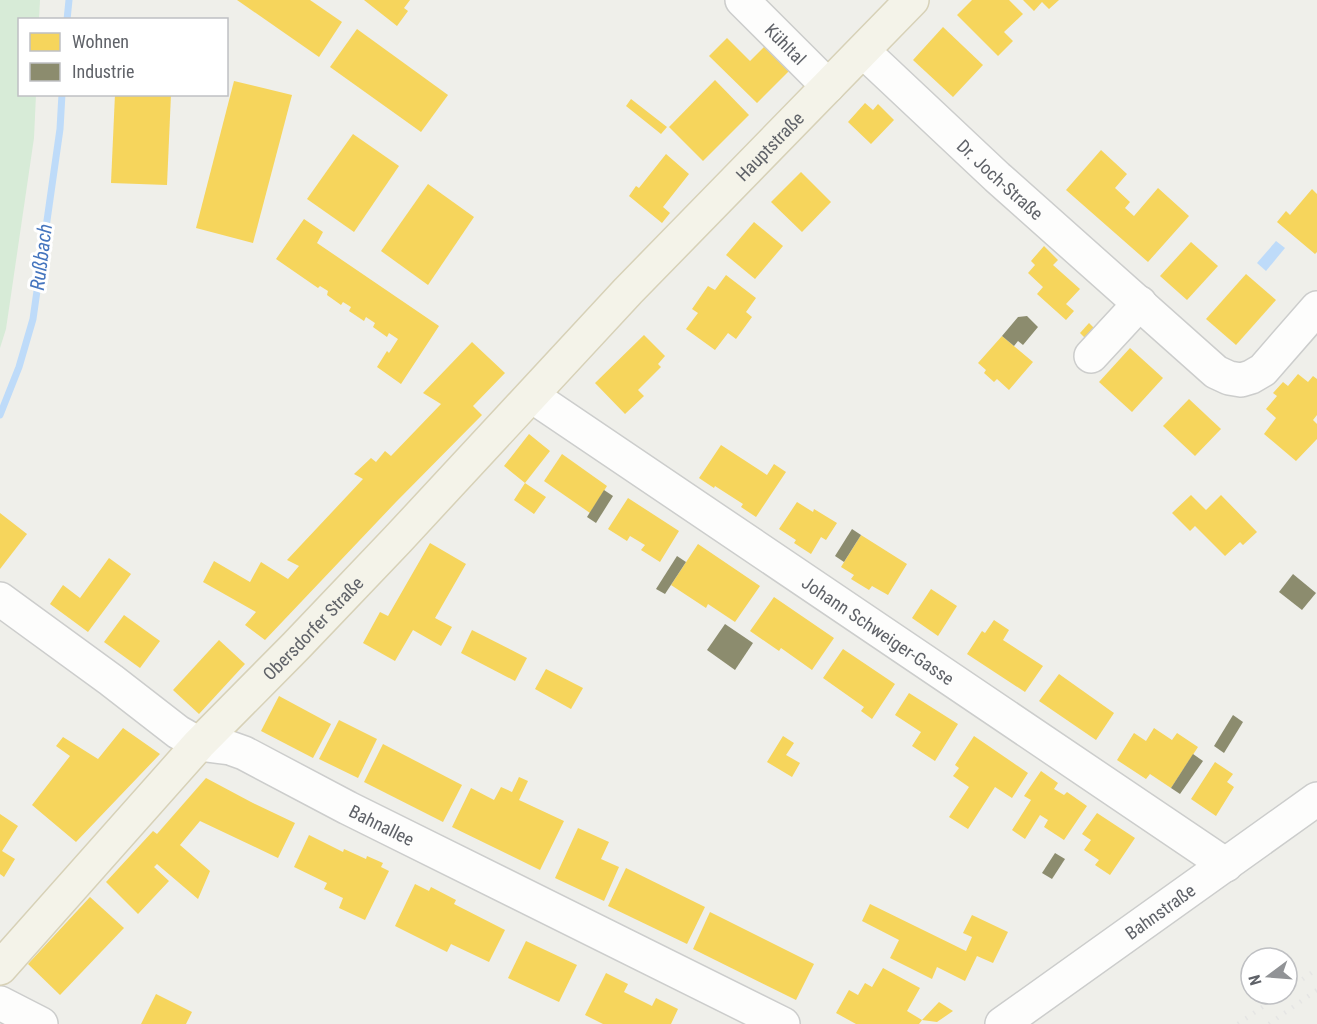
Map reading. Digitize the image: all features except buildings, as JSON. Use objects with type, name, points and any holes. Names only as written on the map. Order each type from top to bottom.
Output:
[{"type":"main road","name":"Hauptstraße","points":[[628,291],[912,0]]},
{"type":"main road","name":"Obersdorfer Straße","points":[[0,968],[199,744],[296,646],[628,291]]},
{"type":"street","name":"Kühltal","points":[[742,0],[828,86]]},
{"type":"street","name":"Dr. Joch-Straße","points":[[863,51],[997,177],[1216,372],[1241,380],[1263,370],[1317,308]]},
{"type":"street","points":[[1091,356],[1140,303]]},
{"type":"street","name":"Johann Schweiger-Gasse","points":[[532,396],[1226,864]]},
{"type":"street","name":"Bahnallee","points":[[0,600],[111,680],[178,732],[199,744],[230,748],[244,753],[348,808],[783,1024]]},
{"type":"street","name":"Bahnstraße","points":[[1002,1024],[1317,799]]},
{"type":"street","points":[[0,1003],[41,1024]]},
{"type":"green space","points":[[0,0],[40,0],[39,18],[18,18],[18,96],[36,96],[34,138],[6,329],[0,348]]},
{"type":"water","points":[[1276,241],[1285,248],[1266,271],[1257,263]]},
{"type":"waterway","name":"Rußbach","points":[[67,18],[69,0]]},
{"type":"waterway","name":"Rußbach","points":[[0,415],[19,367],[33,319],[60,129],[62,96]]},
{"type":"railway","points":[[1299,982],[1317,969]]},
{"type":"railway","points":[[1269,1024],[1317,990]]},
{"type":"railway","points":[[1238,1024],[1264,1006]]}]
